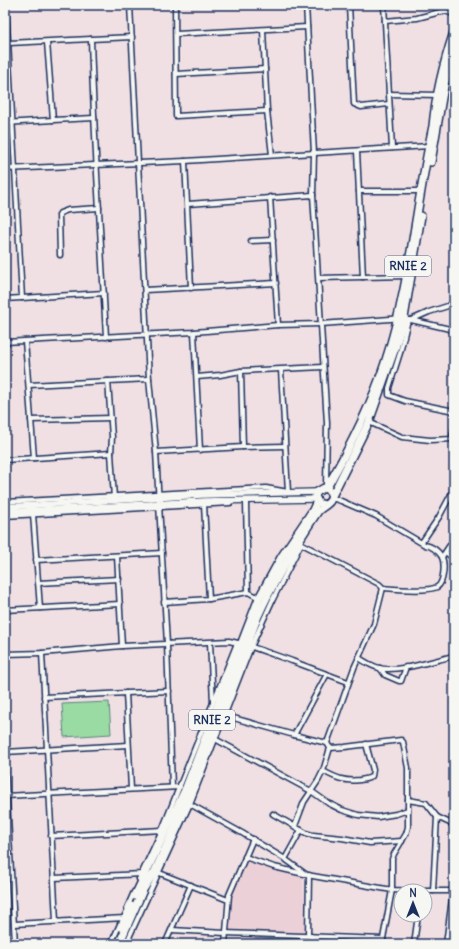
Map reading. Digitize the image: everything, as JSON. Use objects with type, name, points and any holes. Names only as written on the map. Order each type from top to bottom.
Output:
[{"type":"highway","name":"RNIE 2","points":[[326,489],[346,454],[405,319],[406,276],[438,95],[445,61],[454,32]]},
{"type":"highway","name":"RNIE 2","points":[[115,944],[124,917],[244,644],[279,572],[317,512],[324,505],[328,504],[332,497],[368,422],[394,354],[405,319],[444,86],[454,50]]},
{"type":"highway","points":[[324,505],[320,504],[316,497],[321,489],[329,490],[332,497]]},
{"type":"highway","name":"RNIE 2","points":[[119,944],[143,890],[157,872],[188,803],[223,715],[259,598],[282,556],[313,510],[316,497]]},
{"type":"main road","points":[[5,512],[245,493],[288,492],[316,497]]},
{"type":"main road","points":[[5,507],[114,498],[205,500],[288,499],[316,497]]},
{"type":"street","points":[[6,5],[22,298]]},
{"type":"street","points":[[130,5],[147,334],[168,644],[172,787]]},
{"type":"street","points":[[175,5],[176,116],[267,111]]},
{"type":"street","points":[[306,5],[314,153],[313,195],[319,278],[322,367],[327,423],[326,489]]},
{"type":"street","points":[[349,5],[354,104],[361,106],[389,104]]},
{"type":"street","points":[[384,5],[392,148]]},
{"type":"street","points":[[385,21],[418,18],[444,11],[454,14]]},
{"type":"street","points":[[176,34],[307,27]]},
{"type":"street","points":[[263,30],[267,111],[272,155]]},
{"type":"street","points":[[8,43],[132,38]]},
{"type":"street","points":[[91,39],[96,165],[106,337]]},
{"type":"street","points":[[47,42],[53,120]]},
{"type":"street","points":[[176,74],[265,69]]},
{"type":"street","points":[[389,94],[438,95]]},
{"type":"street","points":[[5,123],[94,118]]},
{"type":"street","points":[[5,169],[185,161],[429,146]]},
{"type":"street","points":[[357,150],[363,277]]},
{"type":"street","points":[[185,161],[191,288]]},
{"type":"street","points":[[359,191],[421,191]]},
{"type":"street","points":[[188,204],[313,195]]},
{"type":"street","points":[[270,197],[278,325]]},
{"type":"street","points":[[60,255],[60,213],[68,210],[99,208]]},
{"type":"street","points":[[251,241],[273,240]]},
{"type":"street","points":[[319,278],[406,276]]},
{"type":"street","points":[[145,290],[276,283]]},
{"type":"street","points":[[5,299],[104,293]]},
{"type":"street","points":[[5,342],[194,332],[278,325],[405,319],[454,304]]},
{"type":"street","points":[[405,319],[454,330]]},
{"type":"street","points":[[405,319],[400,353],[389,388],[389,394],[405,401],[454,411]]},
{"type":"street","points":[[194,332],[200,450]]},
{"type":"street","points":[[25,341],[34,458]]},
{"type":"street","points":[[197,377],[241,371],[322,367]]},
{"type":"street","points":[[281,370],[288,492]]},
{"type":"street","points":[[241,371],[244,447]]},
{"type":"street","points":[[29,385],[150,379]]},
{"type":"street","points":[[5,502],[114,498],[108,381]]},
{"type":"street","points":[[31,420],[111,418]]},
{"type":"street","points":[[368,422],[402,437],[430,440],[453,438],[454,428]]},
{"type":"street","points":[[156,452],[285,446]]},
{"type":"street","points":[[5,460],[111,453]]},
{"type":"street","points":[[422,542],[439,517],[454,489]]},
{"type":"street","points":[[300,541],[379,584],[383,588],[416,590],[436,588],[439,586],[442,577],[442,557],[433,547],[376,516],[332,497]]},
{"type":"street","points":[[5,516],[158,500],[204,504],[271,502],[288,499]]},
{"type":"street","points":[[246,503],[248,592]]},
{"type":"street","points":[[204,504],[209,599]]},
{"type":"street","points":[[33,514],[40,608]]},
{"type":"street","points":[[442,557],[454,539]]},
{"type":"street","points":[[36,560],[118,556],[162,552]]},
{"type":"street","points":[[446,552],[449,555],[454,556]]},
{"type":"street","points":[[118,556],[122,646]]},
{"type":"street","points":[[38,583],[119,579]]},
{"type":"street","points":[[327,743],[348,682],[378,615],[383,588]]},
{"type":"street","points":[[164,602],[209,599],[248,592],[259,598]]},
{"type":"street","points":[[5,610],[120,604]]},
{"type":"street","points":[[5,654],[42,653],[122,646],[229,641],[244,644],[348,682]]},
{"type":"street","points":[[210,643],[213,705]]},
{"type":"street","points":[[54,878],[144,874],[162,830],[182,788],[213,705],[244,644]]},
{"type":"street","points":[[42,653],[56,922]]},
{"type":"street","points":[[359,658],[380,668],[406,667],[454,656]]},
{"type":"street","points":[[380,668],[385,675],[401,681],[406,667]]},
{"type":"street","points":[[294,735],[327,674]]},
{"type":"street","points":[[44,697],[169,691]]},
{"type":"street","points":[[126,693],[130,789]]},
{"type":"street","points":[[295,826],[304,802],[323,770],[330,748],[327,743],[223,715],[216,739],[188,803],[286,859],[308,875]]},
{"type":"street","points":[[216,739],[311,791],[328,804],[342,810],[358,815],[378,817],[408,810]]},
{"type":"street","points":[[172,930],[309,936],[383,942],[392,890],[392,860],[406,834],[408,827],[408,768],[403,741],[330,748]]},
{"type":"street","points":[[323,770],[336,778],[345,781],[369,779],[372,776],[373,770],[366,744]]},
{"type":"street","points":[[5,752],[128,745]]},
{"type":"street","points":[[5,763],[15,944]]},
{"type":"street","points":[[6,796],[172,787],[182,788]]},
{"type":"street","points":[[408,800],[426,803],[437,817],[454,825]]},
{"type":"street","points":[[273,814],[313,835],[342,838],[370,844],[402,841]]},
{"type":"street","points":[[433,883],[437,817]]},
{"type":"street","points":[[51,836],[162,830]]},
{"type":"street","points":[[286,859],[301,830]]},
{"type":"street","points":[[225,944],[229,895],[253,840]]},
{"type":"street","points":[[246,857],[274,867],[308,875],[392,890]]},
{"type":"street","points":[[126,944],[157,872],[228,900]]},
{"type":"street","points":[[308,875],[309,936],[313,944]]},
{"type":"street","points":[[166,944],[191,885]]},
{"type":"street","points":[[433,891],[454,891],[446,944]]},
{"type":"street","points":[[14,924],[124,917],[111,944]]},
{"type":"street","points":[[414,944],[417,923]]},
{"type":"shaded area","points":[[247,861],[303,878],[306,935],[230,933],[230,898]]},
{"type":"green space","points":[[109,702],[111,734],[64,737],[62,704]]}]
